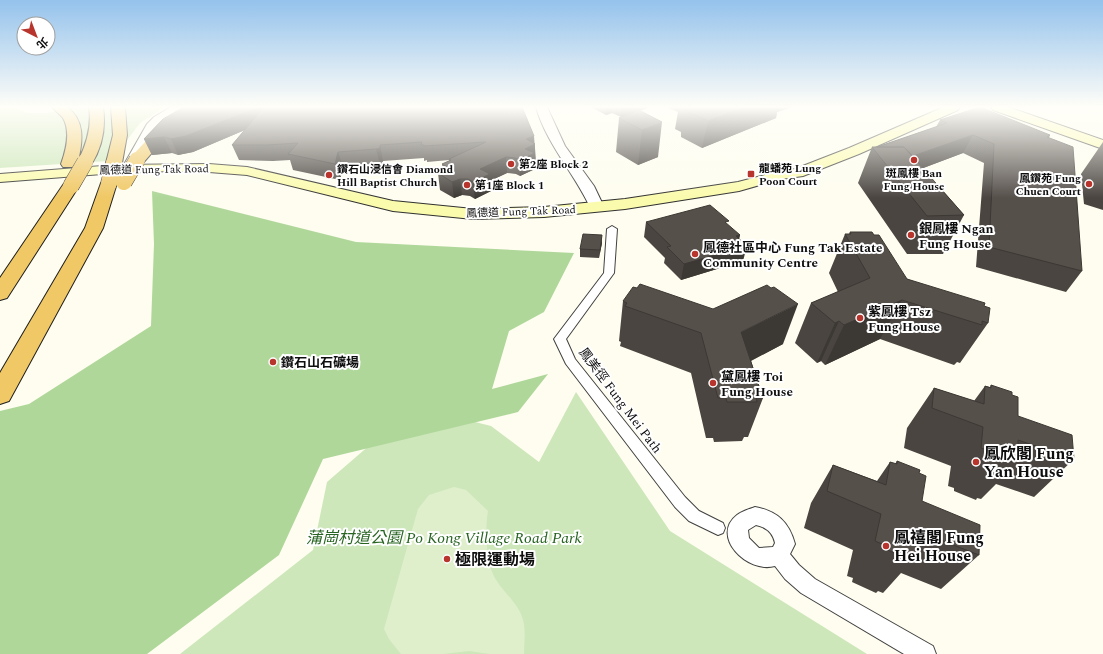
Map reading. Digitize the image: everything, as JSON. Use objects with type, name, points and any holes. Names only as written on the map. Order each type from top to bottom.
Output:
[{"type":"highway","points":[[0,293],[58,208],[65,187],[75,138]]},
{"type":"highway","points":[[65,187],[94,143],[95,138]]},
{"type":"highway","points":[[0,394],[29,345],[100,213],[118,192],[120,178],[119,138]]},
{"type":"highway","points":[[120,178],[157,138]]},
{"type":"main road","name":"鳳德道 Fung Tak Road","points":[[780,175],[788,168],[859,138]]},
{"type":"main road","name":"鳳德道 Fung Tak Road","points":[[0,178],[120,178],[187,167],[247,172],[393,206],[473,214],[544,212],[597,208],[739,186],[780,175],[798,173],[882,138]]},
{"type":"main road","points":[[1082,138],[1103,145]]},
{"type":"street","points":[[120,178],[144,138]]},
{"type":"street","points":[[556,138],[587,186],[597,208]]},
{"type":"street","name":"鳳美徑 Fung Mei Path","points":[[612,229],[609,273],[560,339],[570,361],[673,494],[694,516],[718,528]]},
{"type":"street","points":[[779,556],[792,572],[808,586],[925,654]]},
{"type":"green space","points":[[0,138],[129,138],[116,155],[108,161],[0,168]]},
{"type":"green space","points":[[152,191],[356,242],[574,253],[544,312],[509,331],[492,389],[548,374],[518,412],[323,459],[279,555],[147,654],[0,654],[0,411],[29,404],[151,326],[154,244]]},
{"type":"green space","name":"蒲崗村道公園 Po Kong Village Road Park","points":[[576,392],[670,531],[867,654],[180,654],[313,550],[327,482],[378,438],[435,412],[491,426],[539,462]]},
{"type":"green space","name":"極限運動場","points":[[454,487],[466,490],[488,511],[487,542],[490,566],[495,578],[521,613],[525,637],[524,654],[490,654],[469,651],[443,654],[401,654],[389,639],[384,629],[418,509],[429,495]]},
{"type":"building","points":[[238,138],[530,138],[526,139],[535,144],[525,149],[535,153],[520,160],[506,157],[480,169],[490,174],[473,182],[468,179],[460,179],[452,182],[438,173],[449,168],[442,164],[451,160],[449,159],[486,142],[424,146],[421,145],[422,142],[380,145],[380,148],[376,149],[338,152],[335,164],[288,154],[298,143],[232,145]]},
{"type":"building","points":[[905,138],[966,138],[913,156],[904,147],[877,147]]},
{"type":"building","points":[[979,138],[1048,138],[1073,147],[1082,271],[989,247],[994,144]]},
{"type":"building","points":[[872,147],[904,147],[964,215],[927,216]]},
{"type":"building","points":[[710,205],[729,221],[725,222],[740,235],[736,236],[747,246],[684,264],[667,247],[671,246],[646,222]]},
{"type":"building","points":[[850,232],[872,232],[874,235],[879,235],[907,279],[985,303],[984,306],[990,308],[988,323],[982,321],[982,325],[902,300],[844,325],[839,321],[835,323],[811,303],[870,278],[845,234],[851,234]]},
{"type":"building","points":[[583,234],[602,235],[600,250],[580,249]]},
{"type":"building","points":[[640,284],[713,309],[767,285],[771,288],[774,287],[798,304],[741,332],[763,398],[756,398],[757,402],[727,402],[726,398],[718,398],[701,333],[625,306],[627,303],[623,301],[633,287],[637,288]]},
{"type":"building","points":[[991,385],[1012,392],[1012,395],[1018,397],[1018,416],[1072,435],[1074,459],[1018,440],[1018,461],[1012,459],[1012,462],[987,453],[987,450],[981,448],[983,427],[932,408],[934,388],[984,404],[985,386],[991,388]]},
{"type":"building","points":[[897,461],[920,470],[919,473],[926,476],[922,501],[980,525],[979,555],[918,531],[914,558],[908,556],[908,559],[881,547],[882,544],[875,541],[881,514],[827,491],[833,465],[886,485],[890,462],[897,464]]},
{"type":"place","name":"斑鳳樓 Ban Fung House","points":[[914,160]]},
{"type":"place","name":"第2座 Block 2","points":[[511,164]]},
{"type":"place","name":"龍蟠苑 Lung Poon Court","points":[[751,174]]},
{"type":"place","name":"鑽石山浸信會 Diamond Hill Baptist Church","points":[[329,175]]},
{"type":"place","name":"鳳鑽苑 Fung Chuen Court","points":[[1089,184]]},
{"type":"place","name":"第1座 Block 1","points":[[467,185]]},
{"type":"place","name":"銀鳳樓 Ngan Fung House","points":[[911,235]]},
{"type":"place","name":"鳳德社區中心 Fung Tak Estate Community Centre","points":[[695,254]]},
{"type":"place","name":"紫鳳樓 Tsz Fung House","points":[[860,318]]},
{"type":"place","name":"鑽石山石礦場","points":[[273,362]]},
{"type":"place","name":"黛鳳樓 Toi Fung House","points":[[713,383]]},
{"type":"place","name":"鳳欣閣 Fung Yan House","points":[[976,462]]},
{"type":"place","name":"鳳禧閣 Fung Hei House","points":[[886,546]]},
{"type":"place","name":"極限運動場","points":[[447,559]]}]
